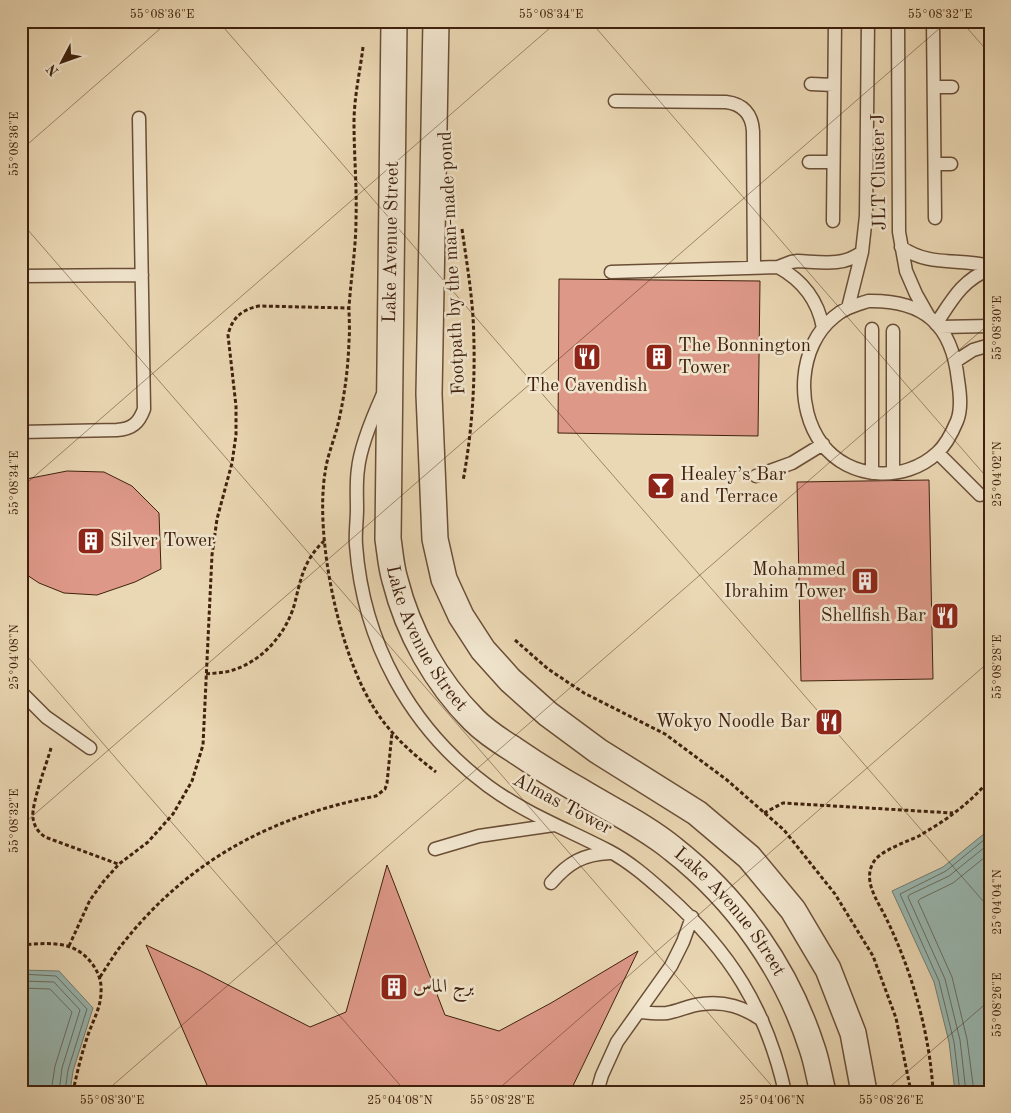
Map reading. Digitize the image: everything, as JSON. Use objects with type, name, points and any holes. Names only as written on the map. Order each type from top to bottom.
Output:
[{"type":"street","name":"Lake Avenue Street","points":[[394,21],[388,539],[394,580],[407,619],[424,656],[447,690],[475,721],[501,742],[539,767],[673,848],[719,890],[758,938],[789,991],[812,1048],[823,1092]]},
{"type":"street","name":"Lake Avenue Street","points":[[436,21],[429,394],[435,539],[444,579],[461,616],[483,650],[510,680],[548,714],[598,751],[697,813],[749,857],[793,910],[828,969],[853,1033],[864,1092]]},
{"type":"lane","points":[[833,220],[835,21]]},
{"type":"lane","name":"JLT Cluster J","points":[[848,308],[862,252],[866,216],[868,21]]},
{"type":"lane","name":"JLT Cluster J","points":[[898,21],[899,218],[901,247],[906,271],[916,294],[950,343],[956,361],[960,396],[958,419],[950,437],[938,453],[916,466],[893,474],[872,473],[853,468],[836,458],[822,444],[813,427],[807,408],[804,380],[808,356],[814,341],[823,328],[834,316],[848,308],[868,301],[890,301],[910,306],[935,322]]},
{"type":"lane","points":[[933,21],[935,218]]},
{"type":"lane","points":[[811,84],[834,85]]},
{"type":"lane","points":[[934,87],[952,87]]},
{"type":"lane","points":[[615,101],[726,102],[742,107],[749,114],[753,131],[754,268]]},
{"type":"lane","points":[[21,432],[127,429],[135,425],[141,418],[144,409],[139,118]]},
{"type":"lane","points":[[809,162],[833,162]]},
{"type":"lane","points":[[935,164],[951,164]]},
{"type":"lane","points":[[901,247],[924,259],[975,263],[990,268]]},
{"type":"lane","points":[[611,272],[778,267],[798,261],[848,261],[862,252]]},
{"type":"lane","points":[[778,267],[790,273],[808,292],[821,316],[823,328]]},
{"type":"lane","points":[[935,322],[963,284],[990,268]]},
{"type":"lane","points":[[21,276],[142,274]]},
{"type":"lane","points":[[935,322],[990,326]]},
{"type":"lane","points":[[872,329],[872,473]]},
{"type":"lane","points":[[893,331],[893,474]]},
{"type":"lane","points":[[956,361],[973,350],[990,345]]},
{"type":"lane","name":"Almas Tower","points":[[390,380],[370,426],[358,468],[356,544],[362,592],[376,638],[396,682],[422,723],[455,759],[489,787],[526,811],[612,852],[653,882],[692,917],[720,948],[744,983],[763,1020],[778,1062],[785,1092]]},
{"type":"lane","points":[[756,476],[792,463],[822,444]]},
{"type":"lane","points":[[938,453],[980,495]]},
{"type":"lane","points":[[21,692],[46,717],[90,748]]},
{"type":"lane","points":[[435,849],[479,836],[554,825]]},
{"type":"lane","points":[[551,883],[570,863],[597,853],[612,852]]},
{"type":"lane","points":[[597,1092],[602,1075],[618,1042],[671,966],[683,942],[692,917]]},
{"type":"lane","points":[[640,1012],[653,1014],[667,1013],[702,1004],[724,1004],[746,1009],[763,1020]]},
{"type":"path","name":"Footpath by the man-made pond","points":[[462,226],[473,316],[474,362],[473,407],[462,488]]},
{"type":"path","points":[[69,946],[90,900],[118,864],[148,842],[173,814],[192,781],[203,745],[212,555],[217,519],[232,463],[236,435],[236,406],[228,335],[231,324],[238,315],[248,309],[259,306],[349,308]]},
{"type":"path","points":[[206,674],[232,670],[253,661],[271,646],[284,628],[293,608],[309,557],[324,540]]},
{"type":"path","points":[[514,639],[548,669],[584,693],[665,734],[727,780],[784,830],[834,894],[873,956],[896,1018],[911,1092]]},
{"type":"path","points":[[58,726],[33,809],[34,825],[45,837],[118,864]]},
{"type":"path","points":[[100,976],[123,942],[151,911],[182,883],[215,858],[251,836],[289,819],[329,806],[376,796],[381,793],[387,783],[392,734]]},
{"type":"path","points":[[933,1092],[932,1073],[918,1004],[896,938],[870,886],[870,874],[873,862],[882,854],[919,836],[955,813],[990,779]]},
{"type":"path","points":[[764,813],[783,803],[955,813]]},
{"type":"path","points":[[21,945],[55,944],[69,946],[82,953],[100,976],[102,990],[100,1003],[80,1060],[73,1092]]},
{"type":"water","points":[[990,829],[990,1092],[955,1092],[949,1042],[934,982],[892,891],[943,867]]},
{"type":"water","points":[[21,970],[59,971],[93,1008],[73,1071],[70,1092],[21,1092]]},
{"type":"building","name":"The Bonnington Tower","points":[[559,279],[760,281],[758,436],[558,433]]},
{"type":"building","name":"Silver Tower","points":[[67,471],[104,472],[132,486],[159,513],[161,569],[135,582],[97,595],[64,593],[39,583],[21,571],[21,480]]},
{"type":"building","name":"Mohammed Ibrahim Tower","points":[[929,480],[933,679],[801,681],[797,482]]},
{"type":"building","name":"برج الماس","points":[[387,865],[445,1015],[499,1031],[551,1003],[638,951],[570,1092],[210,1092],[146,945],[310,1027],[346,1012]]},
{"type":"place","name":"The Cavendish","points":[[587,357]]},
{"type":"place","name":"The Bonnington Tower","points":[[659,357]]},
{"type":"place","name":"Healey’s Bar and Terrace","points":[[661,486]]},
{"type":"place","name":"Silver Tower","points":[[91,541]]},
{"type":"place","name":"Mohammed Ibrahim Tower","points":[[865,581]]},
{"type":"place","name":"Shellfish Bar","points":[[945,616]]},
{"type":"place","name":"Wokyo Noodle Bar","points":[[829,722]]},
{"type":"place","name":"برج الماس","points":[[394,987]]}]
